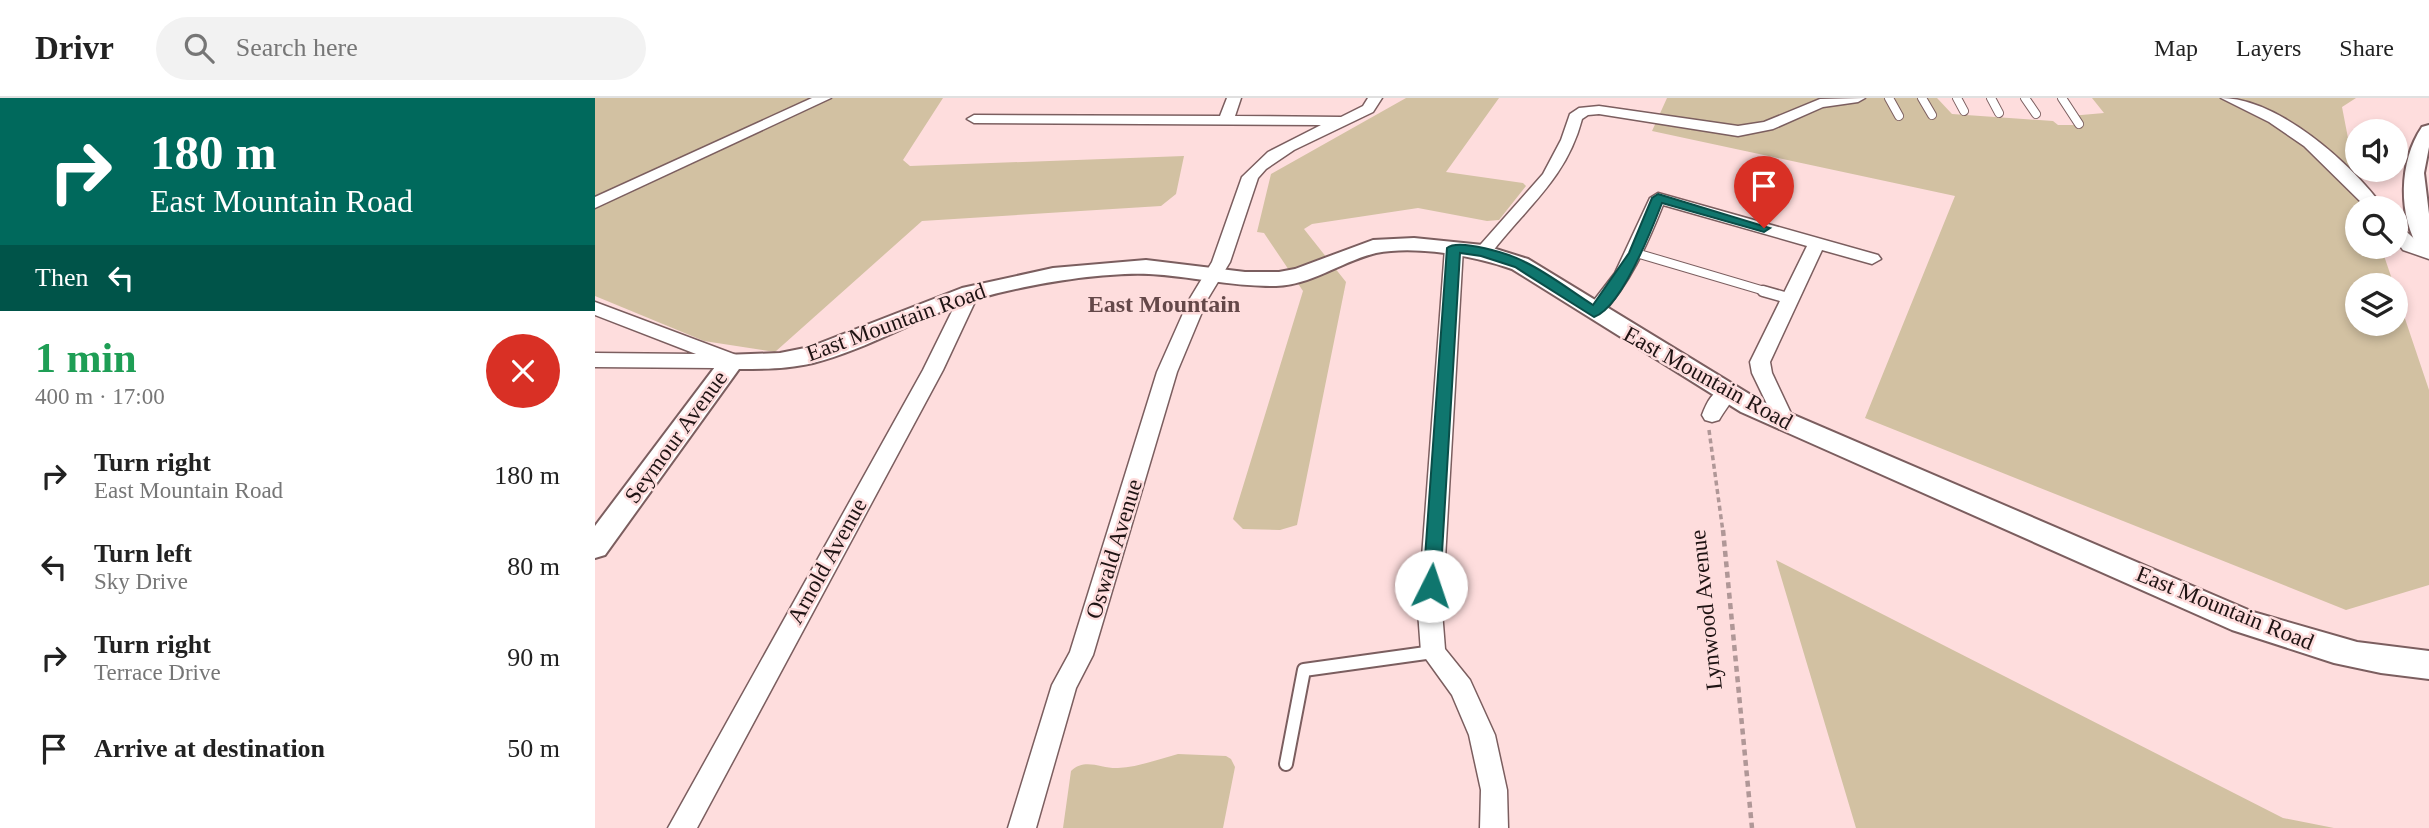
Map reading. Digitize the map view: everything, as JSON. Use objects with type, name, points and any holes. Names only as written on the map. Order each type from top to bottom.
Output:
[{"type":"street","points":[[595,203],[824,98]]},
{"type":"street","points":[[1226,119],[1234,98]]},
{"type":"street","name":"Oswald Avenue","points":[[1022,828],[1064,685],[1081,655],[1167,372],[1198,300],[1221,262],[1233,221],[1255,169],[1277,154],[1368,109],[1375,98]]},
{"type":"street","points":[[1483,252],[1551,177],[1571,139],[1575,117],[1584,111],[1599,110],[1738,131],[1767,126],[1820,103],[1858,98]]},
{"type":"street","points":[[2228,98],[2294,130],[2325,154],[2365,196]]},
{"type":"street","points":[[974,119],[1345,122]]},
{"type":"street","points":[[2429,131],[2419,146],[2413,164],[2415,192],[2429,247]]},
{"type":"street","points":[[1594,312],[1605,302],[1636,253],[1658,198],[1872,259]]},
{"type":"street","points":[[1786,424],[1762,373],[1760,362],[1817,243]]},
{"type":"street","points":[[2408,245],[2429,254]]},
{"type":"street","name":"East Mountain Road","points":[[595,360],[780,360],[828,350],[970,293],[1041,277],[1112,268],[1171,269],[1255,280],[1279,279],[1300,275],[1352,254],[1382,246],[1454,248],[1483,252],[1532,270],[1726,394],[1786,424],[2055,537],[2243,621],[2315,646],[2364,657],[2429,665]]},
{"type":"street","points":[[1454,248],[1430,611],[1433,652],[1461,688],[1482,734],[1494,790],[1494,828]]},
{"type":"street","name":"Arnold Avenue","points":[[682,828],[933,370],[970,293]]},
{"type":"street","name":"East Mountain Road","points":[[595,308],[732,361]]},
{"type":"street","name":"Seymour Avenue","points":[[595,547],[732,361]]},
{"type":"street","points":[[1712,415],[1716,404],[1726,394]]},
{"type":"lane","points":[[1889,98],[1899,116]]},
{"type":"lane","points":[[1922,98],[1932,116]]},
{"type":"lane","points":[[1957,98],[1964,111]]},
{"type":"lane","points":[[1991,98],[1999,113]]},
{"type":"lane","points":[[2025,98],[2036,114]]},
{"type":"lane","points":[[2062,98],[2079,124]]},
{"type":"lane","points":[[1636,253],[1791,299]]},
{"type":"lane","points":[[1286,764],[1304,670],[1433,652]]},
{"type":"path","name":"Lynwood Avenue","points":[[1712,415],[1709,424],[1712,466],[1723,529],[1752,828]]},
{"type":"shaded area","points":[[595,98],[943,98],[903,160],[910,166],[1184,156],[1176,194],[1161,206],[922,221],[775,352],[704,341],[595,296]]},
{"type":"shaded area","points":[[1406,98],[1499,98],[1446,172],[1523,183],[1526,186],[1499,220],[1487,221],[1418,208],[1312,224],[1304,229],[1346,282],[1297,525],[1280,530],[1243,529],[1233,519],[1303,291],[1264,233],[1257,232],[1271,174]]},
{"type":"shaded area","points":[[1667,98],[1937,98],[1952,114],[2077,125],[2070,116],[2104,113],[2092,98],[2356,98],[2342,107],[2345,123],[2345,182],[2359,182],[2364,196],[2345,196],[2345,259],[2385,259],[2390,273],[2345,273],[2345,336],[2408,336],[2408,328],[2429,390],[2429,585],[2346,610],[1865,418],[1955,196],[1652,131]]},
{"type":"shaded area","points":[[1776,560],[2283,818],[2334,828],[1856,828]]},
{"type":"shaded area","points":[[1178,754],[1226,756],[1231,759],[1235,767],[1223,828],[1063,828],[1071,771],[1076,767],[1088,764],[1126,767]]},
{"type":"district","name":"East Mountain","points":[[1164,304]]},
{"type":"route","points":[[1431,586],[1454,248],[1483,252],[1520,264],[1594,312],[1605,302],[1636,253],[1658,198],[1764,228]]}]
